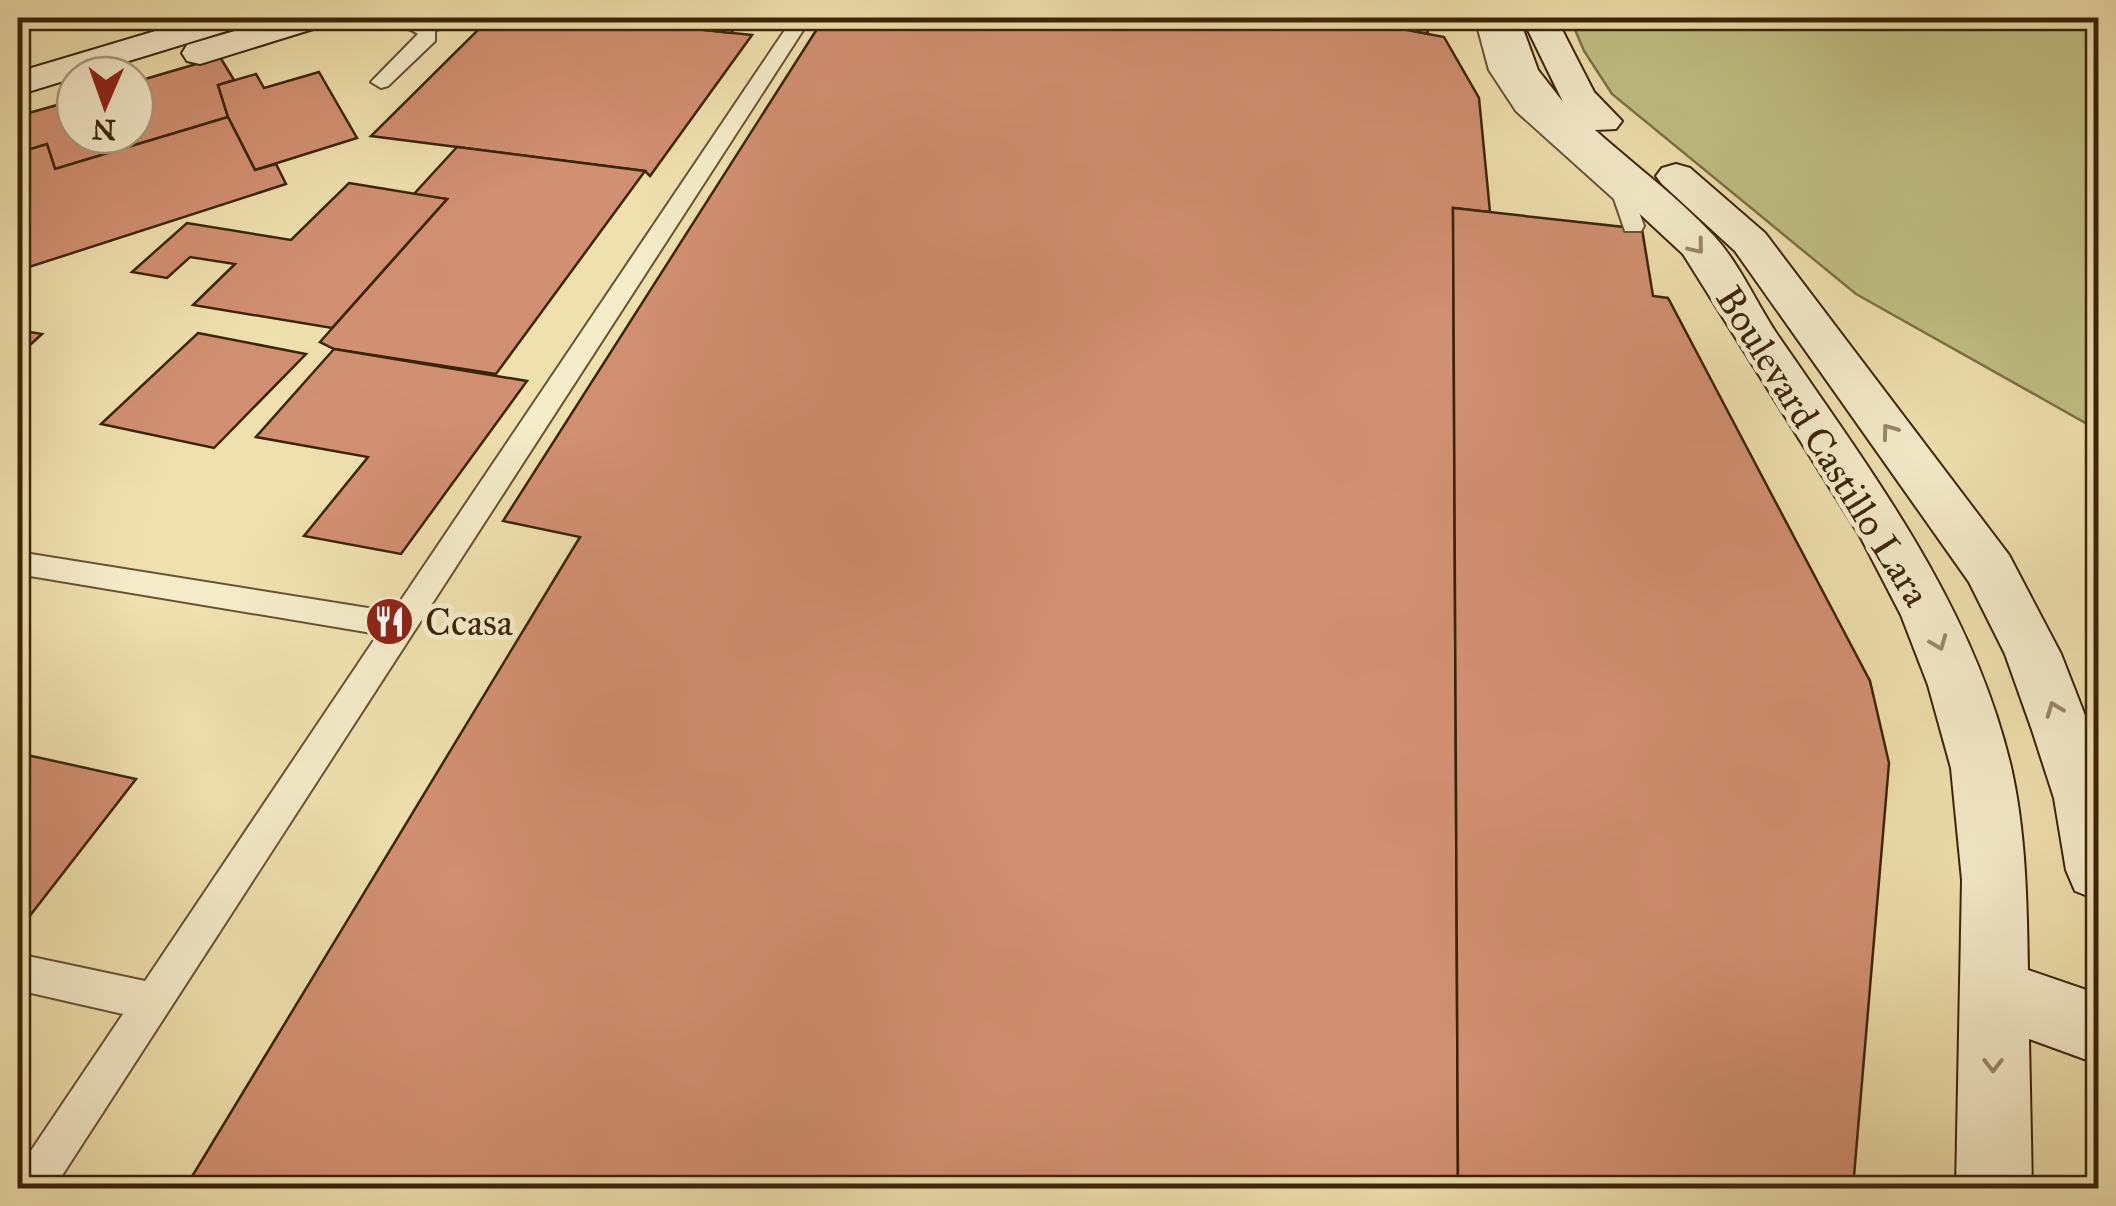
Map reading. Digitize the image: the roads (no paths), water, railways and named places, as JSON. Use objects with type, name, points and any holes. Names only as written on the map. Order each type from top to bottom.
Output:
[{"type":"street","points":[[18,84],[234,18]]},
{"type":"street","points":[[155,67],[314,18]]},
{"type":"street","name":"Boulevard Castillo Lara","points":[[1502,18],[1520,70],[1545,106],[1700,246],[1745,322],[1880,525],[1928,614],[1956,685],[1981,768],[1994,880],[1994,1188]]},
{"type":"street","name":"Boulevard Castillo Lara","points":[[1539,18],[1578,97],[1605,124],[1688,184],[1750,242],[1990,570],[2033,654],[2062,730],[2085,798],[2098,870]]},
{"type":"street","points":[[18,110],[55,98]]},
{"type":"street","points":[[1993,992],[2098,1029]]},
{"type":"lane","points":[[373,18],[424,27],[471,18]]},
{"type":"lane","points":[[30,1188],[802,18]]},
{"type":"lane","points":[[1484,18],[1499,70],[1523,108],[1624,198],[1633,226]]},
{"type":"lane","points":[[381,82],[428,37],[424,27]]},
{"type":"lane","points":[[18,563],[403,626]]},
{"type":"lane","points":[[18,972],[154,1002]]},
{"type":"place","name":"Ccasa","points":[[390,622]]}]
